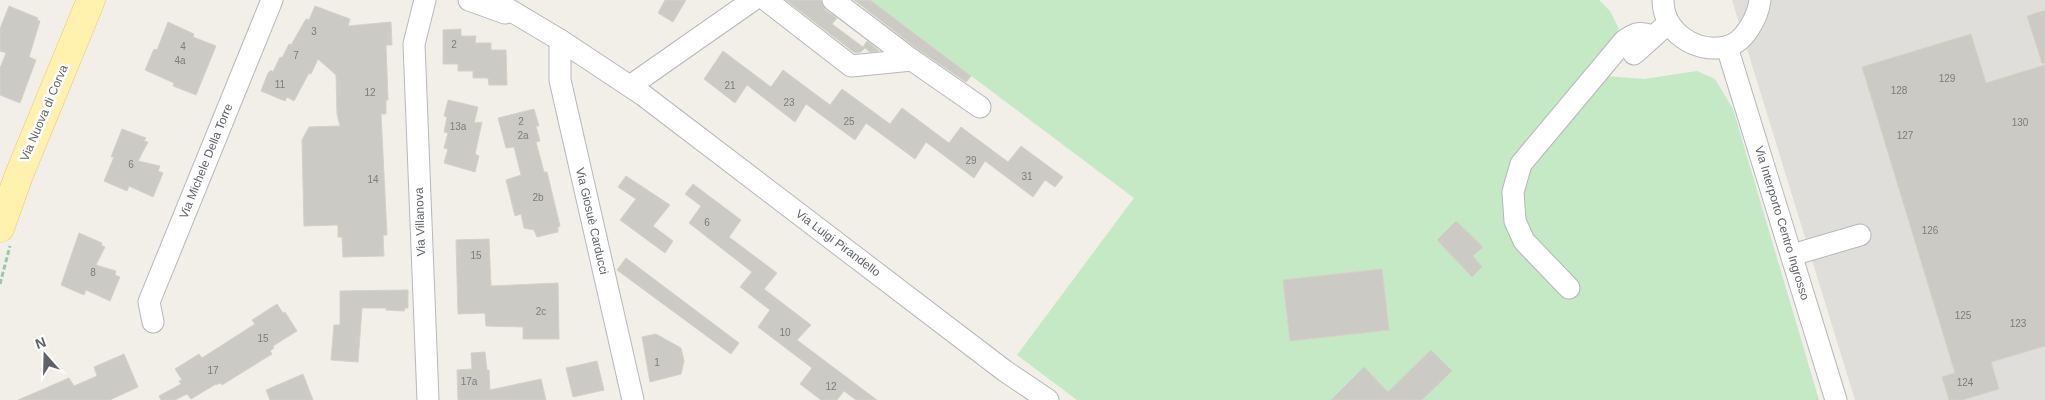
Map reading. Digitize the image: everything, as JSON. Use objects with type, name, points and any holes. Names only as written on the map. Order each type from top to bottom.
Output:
[{"type":"main road","name":"Via Nuova di Corva","points":[[0,228],[19,175],[91,0]]},
{"type":"street","name":"Via Michele Della Torre","points":[[153,322],[149,302],[272,0]]},
{"type":"street","name":"Via Villanova","points":[[408,0],[414,44],[428,400]]},
{"type":"street","name":"Via Villanova","points":[[414,44],[425,0]]},
{"type":"street","name":"Via Luigi Pirandello","points":[[469,0],[526,21]]},
{"type":"street","name":"Via Luigi Pirandello","points":[[493,0],[560,40],[630,86],[1006,371],[1048,400]]},
{"type":"street","points":[[766,0],[851,66],[912,60]]},
{"type":"street","points":[[833,0],[912,60],[980,107]]},
{"type":"street","points":[[1634,54],[1661,29],[1663,0]]},
{"type":"street","points":[[1569,288],[1524,241],[1515,221],[1512,192],[1521,164],[1624,41],[1634,33],[1661,29],[1678,35],[1692,44],[1708,48],[1727,47],[1751,27],[1758,12],[1760,0]]},
{"type":"street","points":[[630,86],[744,2]]},
{"type":"street","name":"Via Giosuè Carducci","points":[[560,40],[560,80],[633,400]]},
{"type":"street","name":"Via Interporto Centro Ingrosso","points":[[1727,47],[1836,400]]},
{"type":"street","points":[[1792,255],[1860,235]]},
{"type":"shaded area","points":[[1732,0],[2045,0],[2045,400],[1855,400]]},
{"type":"green space","points":[[870,0],[1599,0],[1610,11],[1619,29],[1535,141],[1605,76],[1644,79],[1697,71],[1715,79],[1733,109],[1819,400],[1077,400],[1017,355],[1134,198]]},
{"type":"building","points":[[665,0],[686,0],[673,22],[658,13]]},
{"type":"building","points":[[786,0],[821,0],[825,10],[837,18],[832,24],[863,47],[867,41],[879,51],[870,52],[865,48],[861,52],[855,53]]},
{"type":"building","points":[[854,0],[870,0],[971,76],[966,82],[919,50]]},
{"type":"building","points":[[9,6],[38,18],[37,20],[40,21],[29,57],[36,60],[20,103],[0,95],[0,68],[6,53],[0,51],[0,29]]},
{"type":"building","points":[[315,6],[350,19],[348,26],[391,22],[392,45],[386,45],[388,100],[386,100],[386,114],[381,114],[387,235],[383,235],[384,256],[343,257],[342,237],[338,237],[338,225],[304,226],[302,140],[309,127],[340,126],[337,114],[336,75],[318,59],[294,101],[287,97],[285,101],[261,91],[268,73],[271,70],[273,72],[280,57],[282,58],[289,44],[291,45],[306,19],[309,20]]},
{"type":"building","points":[[2045,10],[2045,63],[2042,63],[2027,16]]},
{"type":"building","points":[[168,22],[194,34],[193,37],[216,46],[196,95],[173,86],[174,83],[145,70],[154,49],[157,50]]},
{"type":"building","points":[[461,29],[461,36],[476,36],[475,43],[491,43],[491,50],[506,50],[507,85],[489,85],[488,78],[473,78],[473,71],[458,71],[458,64],[443,64],[443,30]]},
{"type":"building","points":[[1971,34],[1986,83],[2045,65],[2045,346],[1991,362],[1999,389],[1962,400],[1949,400],[1942,377],[1955,373],[1862,67]]},
{"type":"building","points":[[723,51],[771,87],[783,70],[830,105],[842,89],[890,124],[902,108],[949,143],[961,127],[1008,162],[1021,146],[1063,177],[1055,187],[1045,180],[1033,197],[985,161],[974,178],[926,142],[915,159],[866,123],[855,140],[806,104],[795,122],[747,85],[735,103],[704,79]]},
{"type":"building","points":[[448,100],[478,107],[474,123],[482,122],[475,154],[479,156],[475,172],[444,163],[448,149],[444,148],[448,133],[444,132],[447,117],[444,116]]},
{"type":"building","points":[[534,109],[539,126],[536,126],[540,141],[536,142],[544,172],[547,172],[560,226],[558,227],[558,232],[537,237],[534,230],[524,228],[521,214],[515,216],[506,180],[521,175],[514,147],[506,148],[498,118]]},
{"type":"building","points":[[122,129],[146,138],[144,141],[148,142],[138,161],[160,166],[158,171],[163,173],[153,197],[129,186],[127,191],[104,181],[114,157],[111,157]]},
{"type":"building","points":[[626,176],[670,205],[653,226],[673,241],[665,253],[620,220],[636,199],[618,187]]},
{"type":"building","points":[[693,184],[741,220],[729,237],[777,273],[764,289],[811,325],[797,340],[877,400],[856,400],[844,391],[837,400],[821,400],[800,384],[812,368],[758,327],[770,310],[740,287],[752,272],[689,223],[701,206],[685,194]]},
{"type":"building","points":[[1456,221],[1483,247],[1473,256],[1482,267],[1472,277],[1437,240]]},
{"type":"building","points":[[79,233],[102,243],[101,245],[105,247],[96,265],[116,271],[115,275],[120,277],[110,301],[86,290],[84,295],[61,285]]},
{"type":"building","points":[[489,239],[491,286],[558,283],[559,339],[523,339],[523,327],[486,326],[485,313],[458,314],[456,240]]},
{"type":"building","points":[[626,258],[739,343],[731,354],[617,270]]},
{"type":"building","points":[[1382,269],[1389,330],[1290,341],[1283,280]]},
{"type":"building","points":[[408,290],[408,308],[405,308],[404,311],[386,310],[386,308],[362,308],[358,362],[331,360],[334,325],[340,325],[340,291]]},
{"type":"building","points":[[277,304],[283,313],[285,312],[297,331],[273,346],[274,348],[270,351],[272,354],[222,385],[220,383],[216,384],[191,399],[187,394],[175,400],[161,400],[159,396],[181,384],[179,381],[182,380],[175,369],[199,354],[202,358],[255,324],[252,320]]},
{"type":"building","points":[[656,334],[681,348],[684,361],[681,374],[650,382],[642,337]]},
{"type":"building","points":[[1431,350],[1452,371],[1422,400],[1331,400],[1364,367],[1388,392]]},
{"type":"building","points":[[485,352],[487,370],[489,370],[490,390],[541,379],[546,400],[458,400],[457,370],[472,369],[471,353]]},
{"type":"building","points":[[124,354],[138,387],[110,400],[18,400],[69,378],[74,386],[97,376],[94,367]]},
{"type":"building","points":[[597,361],[604,390],[573,397],[566,368]]},
{"type":"building","points":[[303,374],[313,400],[270,400],[266,390]]}]
